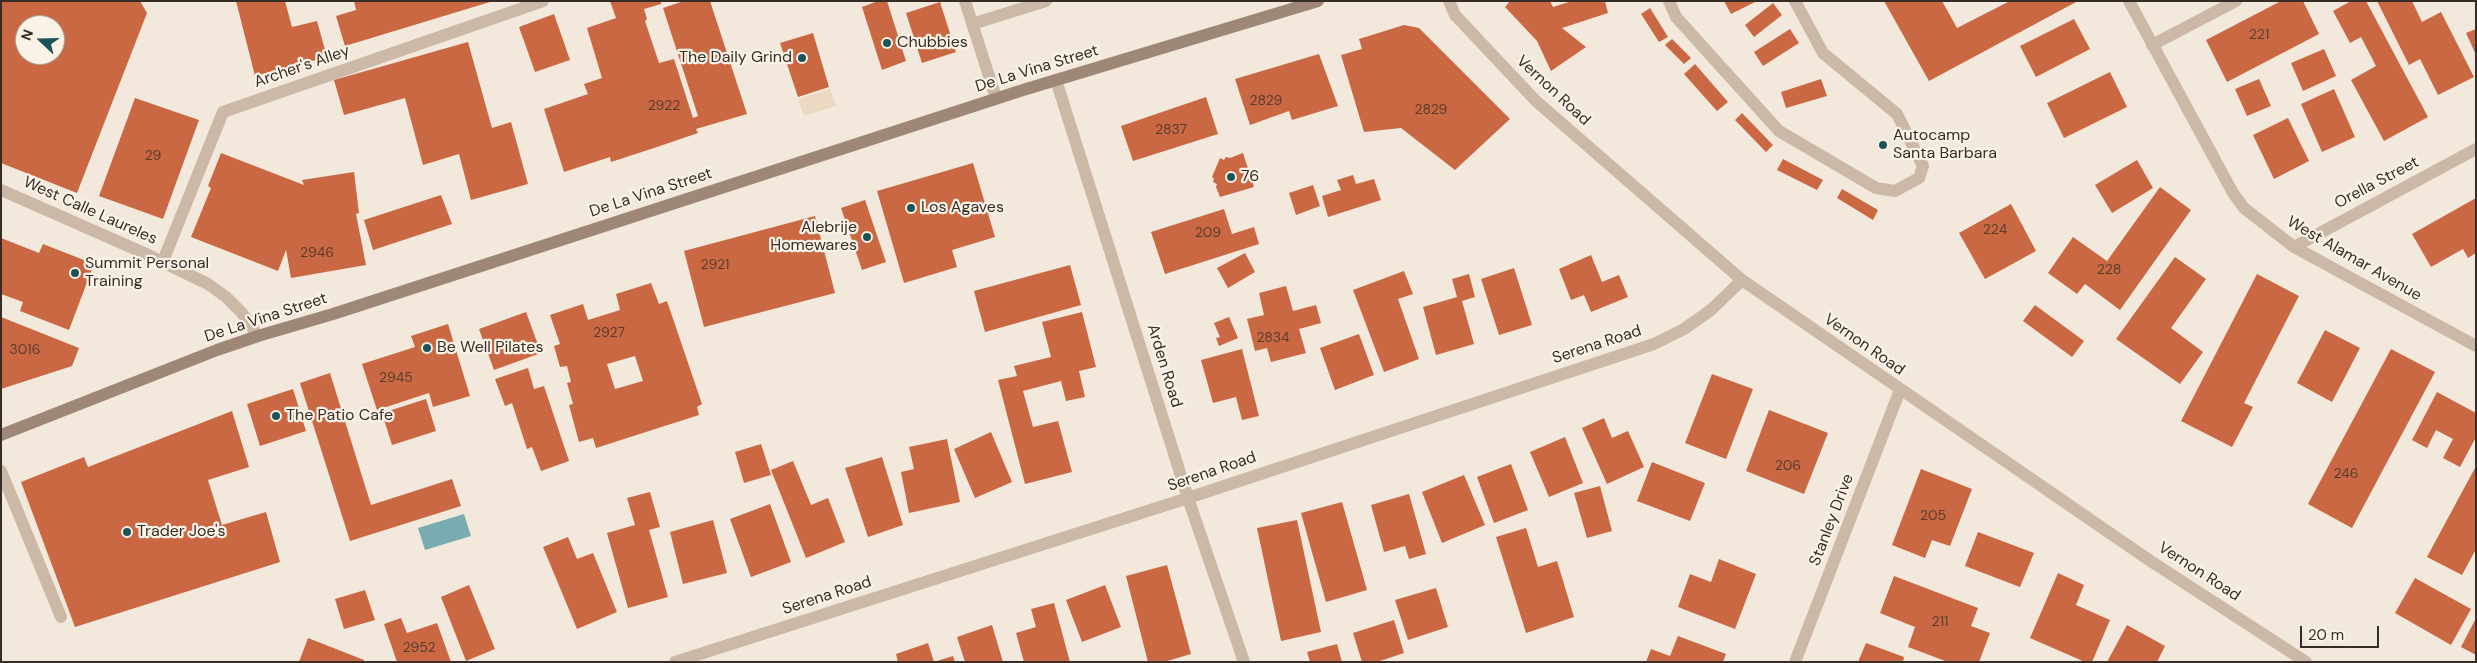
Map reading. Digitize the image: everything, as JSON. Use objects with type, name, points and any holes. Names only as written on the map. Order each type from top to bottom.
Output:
[{"type":"street","name":"Archer's Alley","points":[[163,261],[223,112],[543,1]]},
{"type":"street","points":[[965,1],[996,98]]},
{"type":"street","points":[[972,24],[1046,1]]},
{"type":"street","name":"De La Vina Street","points":[[1,435],[217,350],[258,336],[333,314],[996,98],[1318,1]]},
{"type":"street","name":"Vernon Road","points":[[1449,1],[1454,15],[1536,101],[1742,280],[2149,560],[2306,662]]},
{"type":"street","points":[[1669,1],[1676,17],[1779,131],[1876,188],[1895,191],[1919,178],[1923,166],[1897,114],[1822,53],[1795,1]]},
{"type":"street","name":"West Alamar Avenue","points":[[2129,1],[2233,193],[2258,220],[2294,246],[2476,346]]},
{"type":"street","points":[[2152,45],[2236,1]]},
{"type":"street","name":"Arden Road","points":[[1056,80],[1188,498],[1244,662]]},
{"type":"street","name":"Orella Street","points":[[2294,246],[2476,149]]},
{"type":"street","name":"West Calle Laureles","points":[[1,190],[163,261],[208,284],[226,297],[252,325],[258,336]]},
{"type":"street","name":"Serena Road","points":[[675,662],[1188,498],[1654,344],[1684,329],[1711,310],[1742,280]]},
{"type":"street","name":"Stanley Drive","points":[[1795,662],[1900,390]]},
{"type":"street","points":[[1,471],[61,617]]},
{"type":"shaded area","points":[[830,89],[836,106],[804,116],[798,99]]},
{"type":"water","points":[[464,514],[471,536],[425,550],[418,528]]},
{"type":"building","points":[[1,1],[140,1],[147,13],[77,193],[1,163]]},
{"type":"building","points":[[236,1],[285,1],[292,27],[317,21],[327,57],[255,76]]},
{"type":"building","points":[[354,1],[490,2],[345,46],[336,16],[356,10]]},
{"type":"building","points":[[610,1],[661,1],[661,4],[644,9],[647,19],[645,21],[659,63],[674,59],[693,118],[698,116],[663,8],[684,1],[710,1],[747,114],[696,129],[698,133],[611,162],[610,157],[564,172],[544,109],[588,94],[584,84],[602,78],[587,28],[616,18]]},
{"type":"building","points":[[878,1],[887,1],[906,61],[882,70],[862,7]]},
{"type":"building","points":[[1510,1],[1550,1],[1553,7],[1572,1],[1605,1],[1608,13],[1562,28],[1586,47],[1551,71],[1537,41],[1505,7]]},
{"type":"building","points":[[1724,1],[1757,1],[1731,14]]},
{"type":"building","points":[[1884,1],[1942,1],[1957,28],[2010,1],[2078,1],[1929,81]]},
{"type":"building","points":[[2281,1],[2303,1],[2319,34],[2227,82],[2206,40]]},
{"type":"building","points":[[2351,1],[2366,1],[2428,117],[2384,141],[2351,80],[2376,66],[2361,37],[2350,43],[2333,11]]},
{"type":"building","points":[[2377,1],[2412,1],[2422,22],[2441,12],[2474,77],[2438,95],[2420,59],[2409,65]]},
{"type":"building","points":[[940,2],[956,52],[922,63],[906,13]]},
{"type":"building","points":[[1773,3],[1782,15],[1754,37],[1745,25]]},
{"type":"building","points":[[1650,8],[1668,37],[1659,42],[1641,14]]},
{"type":"building","points":[[554,14],[570,60],[535,72],[519,27]]},
{"type":"building","points":[[2074,19],[2090,49],[2036,77],[2020,46]]},
{"type":"building","points":[[1404,25],[1419,28],[1510,119],[1455,170],[1401,128],[1364,132],[1341,55],[1362,49],[1359,39]]},
{"type":"building","points":[[1790,29],[1799,43],[1763,66],[1754,52]]},
{"type":"building","points":[[2476,29],[2476,55],[2466,33]]},
{"type":"building","points":[[813,33],[829,87],[798,97],[780,43]]},
{"type":"building","points":[[1672,39],[1691,58],[1684,64],[1665,45]]},
{"type":"building","points":[[468,42],[492,128],[511,122],[528,184],[471,200],[459,154],[423,165],[405,98],[344,115],[334,80]]},
{"type":"building","points":[[2324,49],[2336,76],[2303,91],[2291,63]]},
{"type":"building","points":[[1319,54],[1338,106],[1292,120],[1289,111],[1250,125],[1235,79]]},
{"type":"building","points":[[1695,64],[1728,102],[1717,111],[1684,74]]},
{"type":"building","points":[[2110,72],[2127,107],[2064,138],[2047,103]]},
{"type":"building","points":[[1821,79],[1827,96],[1786,108],[1781,92]]},
{"type":"building","points":[[2259,79],[2271,106],[2247,116],[2235,89]]},
{"type":"building","points":[[2334,89],[2355,137],[2322,152],[2301,104]]},
{"type":"building","points":[[1206,97],[1218,134],[1133,161],[1121,126]]},
{"type":"building","points":[[135,98],[199,120],[163,219],[99,196]]},
{"type":"building","points":[[1742,113],[1773,145],[1766,152],[1735,120]]},
{"type":"building","points":[[2288,118],[2309,161],[2274,179],[2253,135]]},
{"type":"building","points":[[221,153],[304,185],[302,180],[354,172],[359,213],[356,214],[366,265],[291,278],[286,250],[278,271],[191,237],[211,188],[208,186]]},
{"type":"building","points":[[1243,153],[1254,187],[1220,197],[1216,187],[1217,184],[1213,182],[1214,179],[1212,177],[1220,158],[1224,160],[1226,157],[1230,158]]},
{"type":"building","points":[[1783,159],[1823,180],[1817,190],[1777,170]]},
{"type":"building","points":[[2137,160],[2153,188],[2112,213],[2095,185]]},
{"type":"building","points":[[973,163],[995,237],[952,250],[957,267],[904,283],[877,191]]},
{"type":"building","points":[[1353,175],[1356,184],[1374,179],[1381,200],[1328,217],[1322,196],[1341,190],[1337,180]]},
{"type":"building","points":[[1313,185],[1320,206],[1296,215],[1289,193]]},
{"type":"building","points":[[2160,187],[2191,210],[2120,310],[2085,284],[2077,294],[2048,273],[2073,237],[2107,261]]},
{"type":"building","points":[[1842,189],[1878,210],[1873,220],[1837,198]]},
{"type":"building","points":[[441,195],[452,224],[373,250],[364,220]]},
{"type":"building","points":[[2476,198],[2476,253],[2468,258],[2463,249],[2431,267],[2412,234]]},
{"type":"building","points":[[865,200],[886,262],[862,270],[841,208]]},
{"type":"building","points":[[2011,204],[2036,251],[1985,279],[1959,233]]},
{"type":"building","points":[[1224,209],[1232,234],[1254,227],[1259,244],[1165,274],[1151,232]]},
{"type":"building","points":[[815,216],[835,293],[704,327],[684,251]]},
{"type":"building","points":[[1,238],[39,253],[43,244],[94,264],[69,330],[20,311],[23,302],[1,294]]},
{"type":"building","points":[[1245,253],[1255,272],[1228,288],[1217,268]]},
{"type":"building","points":[[1591,255],[1602,282],[1619,275],[1628,297],[1591,312],[1584,295],[1571,300],[1559,269]]},
{"type":"building","points":[[2175,257],[2206,279],[2171,328],[2203,352],[2180,384],[2116,339]]},
{"type":"building","points":[[1070,265],[1081,305],[985,332],[974,291]]},
{"type":"building","points":[[1514,268],[1532,325],[1499,335],[1481,279]]},
{"type":"building","points":[[1404,271],[1413,294],[1398,299],[1419,359],[1384,372],[1353,290]]},
{"type":"building","points":[[1469,274],[1475,297],[1462,301],[1474,344],[1436,355],[1423,307],[1457,297],[1452,279]]},
{"type":"building","points":[[2257,274],[2299,296],[2244,403],[2253,407],[2232,447],[2181,421]]},
{"type":"building","points":[[651,283],[659,304],[667,301],[702,404],[697,407],[699,415],[596,448],[593,438],[579,442],[569,405],[573,404],[567,383],[571,382],[567,366],[560,367],[554,346],[560,344],[550,315],[583,304],[588,320],[620,310],[616,294]],"holes":[[[635,356],[643,381],[615,389],[607,364]]]},
{"type":"building","points":[[1286,286],[1293,311],[1316,305],[1321,323],[1299,329],[1306,353],[1271,362],[1267,348],[1255,351],[1247,319],[1264,315],[1259,293]]},
{"type":"building","points":[[2035,305],[2084,341],[2072,357],[2023,321]]},
{"type":"building","points":[[526,312],[541,353],[494,370],[479,329]]},
{"type":"building","points":[[1082,312],[1096,367],[1079,371],[1085,397],[1066,401],[1061,381],[1023,391],[1033,427],[1058,421],[1072,472],[1025,484],[998,380],[1017,376],[1014,366],[1051,357],[1042,322]]},
{"type":"building","points":[[1,317],[79,348],[72,366],[1,389]]},
{"type":"building","points":[[1229,317],[1238,338],[1219,346],[1216,338],[1220,337],[1214,323]]},
{"type":"building","points":[[448,324],[470,396],[433,407],[429,393],[377,410],[362,364],[415,347],[411,336]]},
{"type":"building","points":[[2325,330],[2360,348],[2332,402],[2297,383]]},
{"type":"building","points":[[1359,334],[1374,375],[1335,390],[1320,348]]},
{"type":"building","points":[[1242,349],[1259,416],[1242,420],[1236,397],[1213,403],[1201,360]]},
{"type":"building","points":[[2391,349],[2435,372],[2352,528],[2308,504]]},
{"type":"building","points":[[528,368],[534,389],[544,386],[569,461],[541,471],[532,447],[527,449],[512,403],[505,406],[495,379]]},
{"type":"building","points":[[330,373],[371,505],[452,479],[461,506],[350,541],[300,383]]},
{"type":"building","points":[[1712,374],[1753,389],[1726,459],[1685,443]]},
{"type":"building","points":[[293,389],[306,431],[260,446],[247,404]]},
{"type":"building","points":[[2437,392],[2476,413],[2476,437],[2460,467],[2443,458],[2453,439],[2436,430],[2427,448],[2412,440]]},
{"type":"building","points":[[426,399],[436,431],[392,445],[382,413]]},
{"type":"building","points":[[1769,410],[1828,433],[1804,494],[1746,471]]},
{"type":"building","points":[[232,411],[249,467],[208,480],[222,525],[266,512],[280,562],[75,627],[21,482],[84,457],[88,467]]},
{"type":"building","points":[[1604,418],[1612,438],[1628,431],[1644,467],[1607,484],[1582,428]]},
{"type":"building","points":[[991,432],[1012,482],[975,498],[954,449]]},
{"type":"building","points":[[1565,437],[1583,483],[1549,497],[1530,452]]},
{"type":"building","points":[[947,439],[960,502],[909,513],[901,472],[914,469],[909,447]]},
{"type":"building","points":[[761,444],[771,475],[744,483],[735,452]]},
{"type":"building","points":[[882,457],[903,525],[868,537],[845,468]]},
{"type":"building","points":[[793,461],[811,505],[828,498],[845,542],[806,558],[771,470]]},
{"type":"building","points":[[1652,462],[1705,483],[1690,521],[1637,501]]},
{"type":"building","points":[[1511,464],[1528,510],[1494,523],[1477,477]]},
{"type":"building","points":[[2476,466],[2476,549],[2462,575],[2427,557]]},
{"type":"building","points":[[1921,469],[1972,489],[1950,546],[1932,540],[1925,558],[1892,545]]},
{"type":"building","points":[[1464,475],[1485,525],[1442,543],[1422,492]]},
{"type":"building","points":[[1600,486],[1612,531],[1587,538],[1574,493]]},
{"type":"building","points":[[650,492],[660,527],[649,530],[668,597],[628,608],[607,533],[635,525],[627,498]]},
{"type":"building","points":[[1409,494],[1426,554],[1409,559],[1405,546],[1384,552],[1371,505]]},
{"type":"building","points":[[1342,502],[1367,590],[1326,602],[1301,513]]},
{"type":"building","points":[[770,504],[791,562],[751,577],[730,519]]},
{"type":"building","points":[[713,520],[727,573],[683,584],[670,532]]},
{"type":"building","points":[[1297,520],[1321,632],[1281,641],[1257,528]]},
{"type":"building","points":[[1526,528],[1538,567],[1557,561],[1574,617],[1526,633],[1496,537]]},
{"type":"building","points":[[1978,532],[2034,553],[2020,587],[1965,566]]},
{"type":"building","points":[[568,537],[577,559],[593,553],[617,612],[577,629],[543,547]]},
{"type":"building","points":[[1719,559],[1756,574],[1735,629],[1678,607],[1690,574],[1711,582]]},
{"type":"building","points":[[1167,565],[1191,654],[1164,662],[1148,662],[1126,576]]},
{"type":"building","points":[[2058,573],[2084,585],[2076,605],[2110,620],[2092,662],[2085,662],[2030,638]]},
{"type":"building","points":[[1894,576],[1978,608],[1971,626],[1990,633],[1979,662],[1948,662],[1908,647],[1915,627],[1880,613]]},
{"type":"building","points":[[2415,578],[2471,609],[2451,645],[2395,613]]},
{"type":"building","points":[[469,585],[495,649],[466,661],[441,597]]},
{"type":"building","points":[[1105,585],[1121,627],[1082,642],[1066,600]]},
{"type":"building","points":[[1436,588],[1448,627],[1408,640],[1395,600]]},
{"type":"building","points":[[365,590],[375,620],[344,629],[335,599]]},
{"type":"building","points":[[1054,603],[1070,662],[1024,662],[1016,633],[1036,627],[1031,609]]},
{"type":"building","points":[[401,618],[407,633],[437,623],[451,662],[397,662],[384,624]]},
{"type":"building","points":[[2476,618],[2476,655],[2461,647]]},
{"type":"building","points":[[1394,620],[1404,653],[1377,662],[1362,662],[1353,633]]},
{"type":"building","points":[[992,625],[1003,662],[965,662],[957,637]]},
{"type":"building","points":[[2127,625],[2165,646],[2157,662],[2107,662]]},
{"type":"building","points":[[1678,636],[1726,654],[1723,662],[1646,662],[1651,649],[1670,656]]},
{"type":"building","points":[[308,638],[364,660],[364,662],[299,662]]},
{"type":"building","points":[[928,643],[934,662],[898,662],[896,654]]},
{"type":"building","points":[[1866,643],[1904,657],[1903,662],[1858,662]]},
{"type":"building","points":[[1337,644],[1342,662],[1310,662],[1307,652]]},
{"type":"building","points":[[953,656],[955,662],[937,662],[937,661]]},
{"type":"place","name":"Chubbies","points":[[887,43]]},
{"type":"place","name":"The Daily Grind","points":[[802,58]]},
{"type":"place","name":"Autocamp Santa Barbara","points":[[1883,145]]},
{"type":"place","name":"76","points":[[1231,177]]},
{"type":"place","name":"Los Agaves","points":[[911,208]]},
{"type":"place","name":"Alebrije Homewares","points":[[867,237]]},
{"type":"place","name":"Summit Personal Training","points":[[75,273]]},
{"type":"place","name":"Be Well Pilates","points":[[427,348]]},
{"type":"place","name":"The Patio Cafe","points":[[276,416]]},
{"type":"place","name":"Trader Joe's","points":[[127,532]]}]
